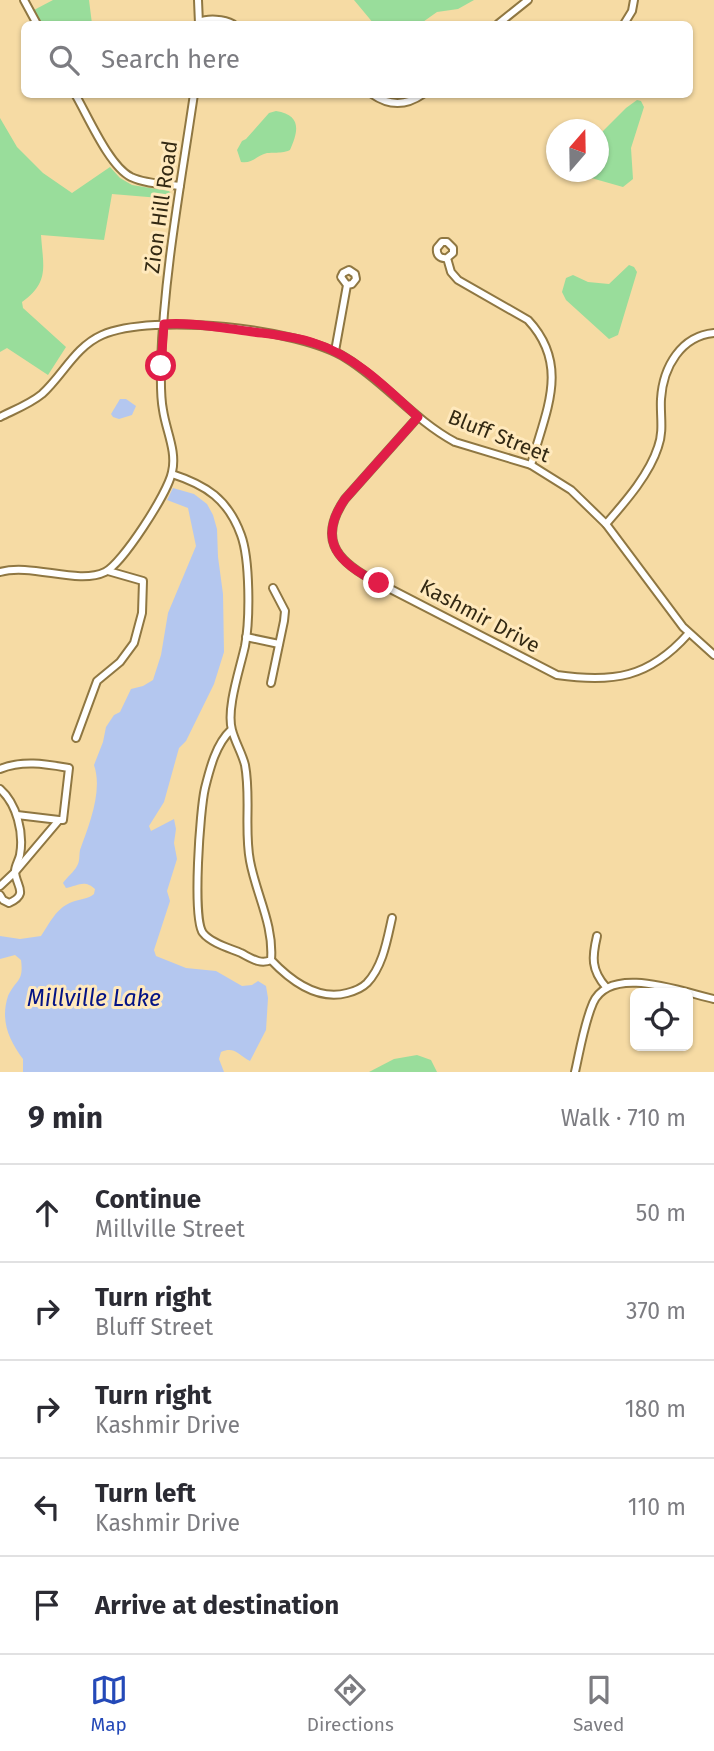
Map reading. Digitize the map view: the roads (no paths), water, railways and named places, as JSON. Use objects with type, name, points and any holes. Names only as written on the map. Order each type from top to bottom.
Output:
[{"type":"street","points":[[24,0],[35,21]]},
{"type":"street","points":[[198,0],[200,21]]},
{"type":"street","points":[[502,21],[528,0]]},
{"type":"street","points":[[626,21],[632,11],[634,0]]},
{"type":"street","points":[[204,21],[228,21]]},
{"type":"street","points":[[77,98],[111,157],[123,172],[136,179],[180,186]]},
{"type":"street","name":"Zion Hill Road","points":[[172,474],[173,456],[162,407],[161,366],[180,186],[193,98]]},
{"type":"street","points":[[379,98],[388,103],[412,101],[417,98]]},
{"type":"street","points":[[447,258],[454,276],[528,320],[548,348],[553,378],[531,465]]},
{"type":"street","points":[[335,351],[346,285]]},
{"type":"street","name":"Bluff Street","points":[[0,417],[42,394],[86,345],[102,335],[120,330],[164,324],[198,325],[315,343],[335,351],[369,374],[418,417],[455,442],[531,465],[571,490],[606,524],[688,634],[714,655]]},
{"type":"street","points":[[606,524],[647,470],[658,449],[662,430],[661,396],[673,361],[687,342],[698,336],[714,333]]},
{"type":"street","name":"Kashmir Drive","points":[[418,417],[345,499],[335,514],[332,525],[333,543],[345,563],[370,579],[557,675],[586,679],[621,677],[658,661],[688,634]]},
{"type":"street","points":[[0,572],[26,569],[85,576],[108,571],[155,509],[172,474],[194,481],[214,494],[222,502],[240,533],[245,556],[246,637],[231,730],[241,750],[245,767],[248,850],[265,907],[272,948],[271,960],[288,977],[313,990],[327,994],[358,990],[369,980],[379,963],[392,918]]},
{"type":"street","points":[[76,737],[97,681],[120,662],[134,643],[142,613],[143,581],[108,571]]},
{"type":"street","points":[[271,684],[285,611],[273,588]]},
{"type":"street","points":[[246,637],[279,644]]},
{"type":"street","points":[[231,730],[223,737],[218,748],[203,799],[198,925],[204,935],[222,945],[259,961],[271,960]]},
{"type":"street","points":[[0,769],[25,763],[69,768],[63,820],[59,820],[0,886]]},
{"type":"street","points":[[0,789],[10,800],[16,815],[21,842],[15,872],[20,893],[16,900],[9,903],[2,898]]},
{"type":"street","points":[[16,815],[59,820]]},
{"type":"street","points":[[597,936],[593,965],[595,973],[606,987]]},
{"type":"street","points":[[575,1072],[593,1003],[606,987],[615,983],[633,982],[714,999]]},
{"type":"water","points":[[120,399],[126,399],[136,406],[132,415],[119,419],[111,414]]},
{"type":"water","name":"Millville Lake","points":[[173,488],[194,494],[207,504],[213,515],[217,529],[223,594],[224,652],[214,684],[186,741],[179,748],[164,802],[149,826],[151,831],[174,819],[176,829],[174,843],[177,859],[167,891],[170,901],[154,950],[156,956],[186,968],[216,971],[242,986],[258,981],[266,986],[266,1030],[250,1061],[233,1051],[221,1052],[219,1059],[224,1072],[23,1072],[23,1059],[7,1030],[5,1014],[8,996],[20,977],[21,960],[15,955],[0,959],[0,936],[20,939],[41,936],[62,908],[94,894],[95,889],[88,884],[66,888],[63,883],[78,864],[94,808],[97,786],[94,765],[106,727],[114,715],[120,712],[131,689],[153,680],[161,655],[168,613],[196,546],[188,508],[167,500]]}]
